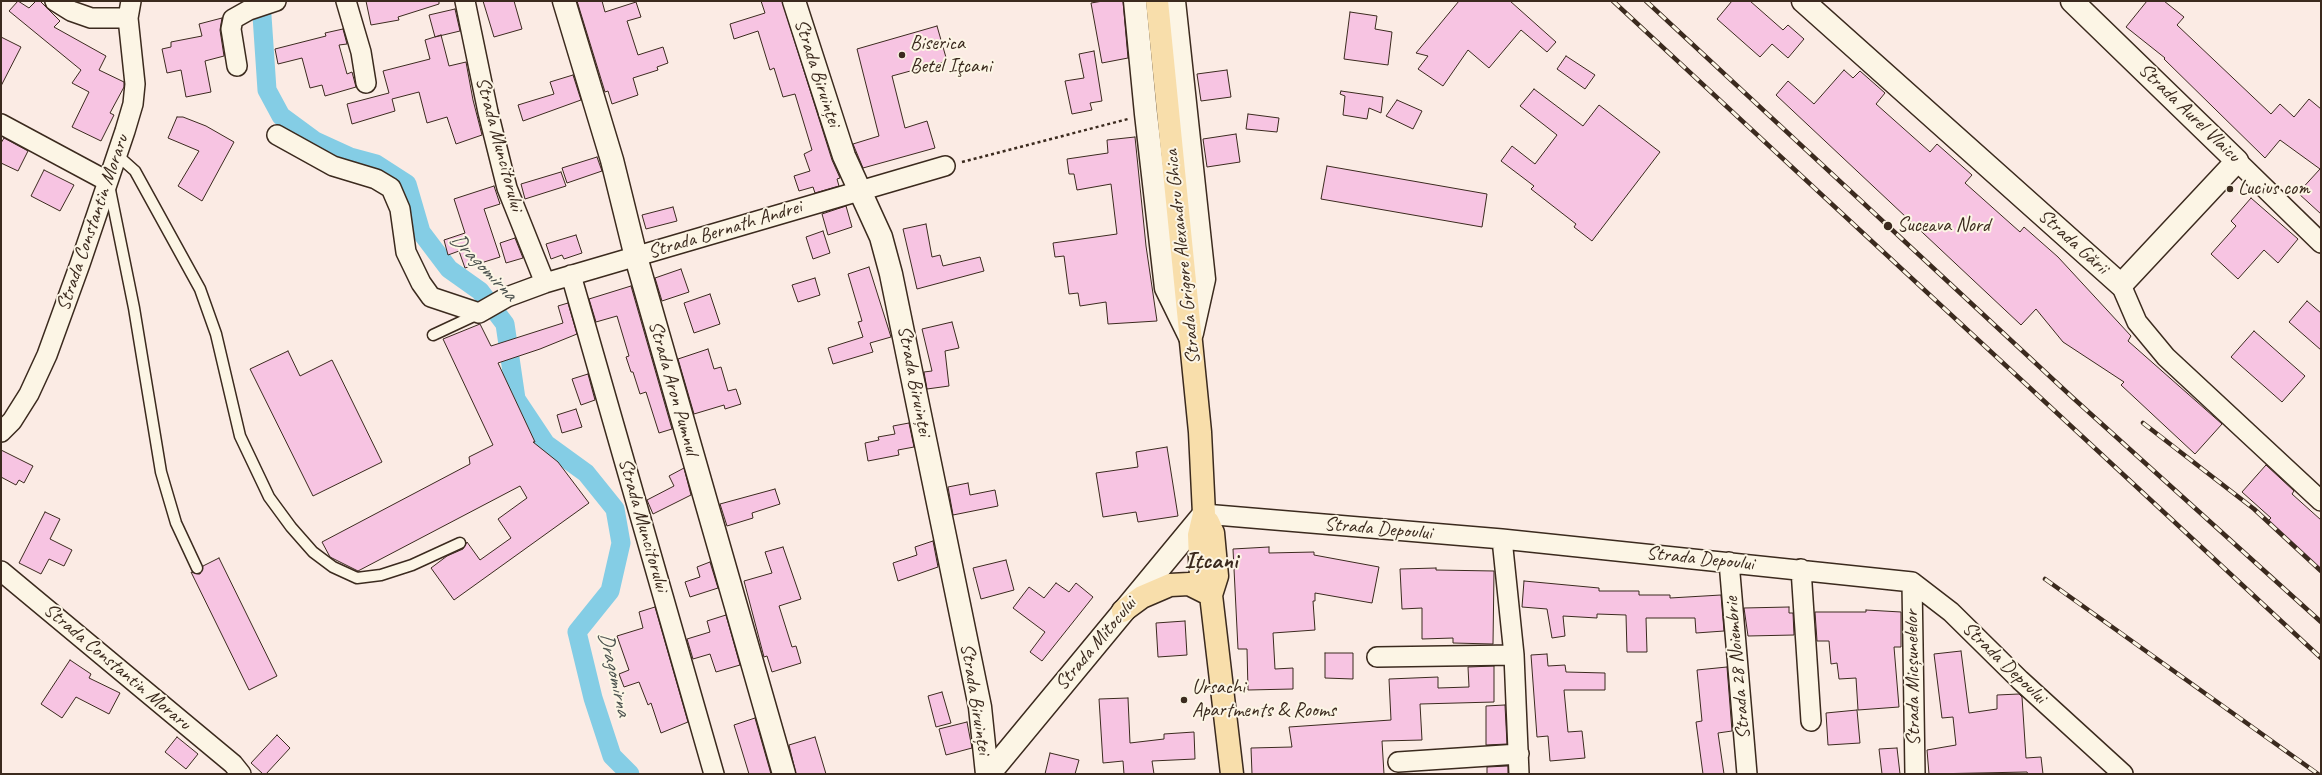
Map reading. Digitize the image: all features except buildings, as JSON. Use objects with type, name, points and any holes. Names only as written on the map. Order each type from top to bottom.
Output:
[{"type":"main road","name":"Strada Grigore Alexandru Ghica","points":[[1157,1],[1200,432],[1204,514],[1213,533],[1216,559],[1217,576],[1211,595],[1232,774]]},
{"type":"main road","points":[[1123,611],[1142,597],[1170,584],[1188,584],[1211,595]]},
{"type":"street","points":[[55,1],[71,11],[91,18],[129,9]]},
{"type":"street","points":[[237,66],[231,29],[234,19],[249,10],[276,1]]},
{"type":"street","points":[[346,1],[359,46],[366,83]]},
{"type":"street","name":"Strada Muncitorului","points":[[465,1],[488,112],[507,188],[545,283]]},
{"type":"street","name":"Strada Aron Pumnul","points":[[564,1],[612,160],[636,257],[784,774]]},
{"type":"street","name":"Strada Biruinței","points":[[794,1],[844,156],[858,192],[881,237],[895,290],[980,707],[988,774]]},
{"type":"street","points":[[1135,1],[1166,288],[1191,338]]},
{"type":"street","points":[[1174,1],[1204,279],[1191,338]]},
{"type":"street","name":"Strada Gării","points":[[1803,1],[2121,286],[2137,322],[2166,357],[2321,501]]},
{"type":"street","name":"Strada Aurel Vlaicu","points":[[2079,4],[2321,243]]},
{"type":"street","name":"Strada Constantin Moraru","points":[[1,432],[12,420],[29,394],[47,355],[80,264],[133,104],[135,84],[129,9]]},
{"type":"street","points":[[1,124],[107,181]]},
{"type":"street","points":[[277,135],[332,166],[376,179],[391,188],[400,209],[406,252],[421,283],[431,297],[479,313]]},
{"type":"street","points":[[2121,286],[2238,161]]},
{"type":"street","name":"Strada Bernath Andrei","points":[[479,313],[508,297],[545,283],[636,257],[805,205],[858,192],[945,166]]},
{"type":"street","name":"Strada Muncitorului","points":[[572,275],[714,774]]},
{"type":"street","name":"Strada Mitocului","points":[[988,774],[1204,514]]},
{"type":"street","name":"Strada Depoului","points":[[1204,514],[1502,539],[1801,569],[1912,582],[1951,612],[2020,680],[2124,774]]},
{"type":"street","points":[[1502,539],[1514,655],[1519,774]]},
{"type":"street","name":"Strada 28 Noiembrie","points":[[1728,562],[1747,774]]},
{"type":"street","points":[[1801,569],[1810,721]]},
{"type":"street","name":"Strada Constantin Moraru","points":[[1,570],[234,771]]},
{"type":"street","name":"Strada Micșunelelor","points":[[1912,582],[1915,774]]},
{"type":"street","points":[[1377,658],[1514,655]]},
{"type":"street","points":[[1398,762],[1519,754]]},
{"type":"lane","points":[[116,154],[135,171],[200,288],[216,334],[240,436],[269,497],[291,527],[313,552],[333,567],[357,578],[381,575],[412,565],[460,543]]},
{"type":"lane","points":[[107,181],[115,209],[134,308],[161,472],[176,523],[197,568]]},
{"type":"lane","points":[[433,335],[479,313]]},
{"type":"path","points":[[945,166],[1146,114]]},
{"type":"waterway","name":"Dragomirna","points":[[261,1],[267,90],[281,116],[315,141],[350,157],[376,164],[407,184],[421,232],[449,269],[480,291],[505,324],[516,399],[546,444],[586,473],[615,509],[621,543],[610,591],[577,632],[593,698],[612,756],[630,774]]},
{"type":"railway","points":[[1613,1],[2321,658]]},
{"type":"railway","points":[[1646,1],[2072,397],[2321,622]]},
{"type":"railway","points":[[2143,423],[2254,509],[2321,571]]},
{"type":"railway","points":[[2045,579],[2318,774]]},
{"type":"place","name":"Biserica Betel Iţcani","points":[[902,55]]},
{"type":"place","name":"Lucius com","points":[[2230,189]]},
{"type":"place","name":"Suceava Nord","points":[[1888,226]]},
{"type":"place","name":"Ursachi Apartments & Rooms","points":[[1184,700]]},
{"type":"district","name":"Ițcani","points":[[1211,562]]}]
